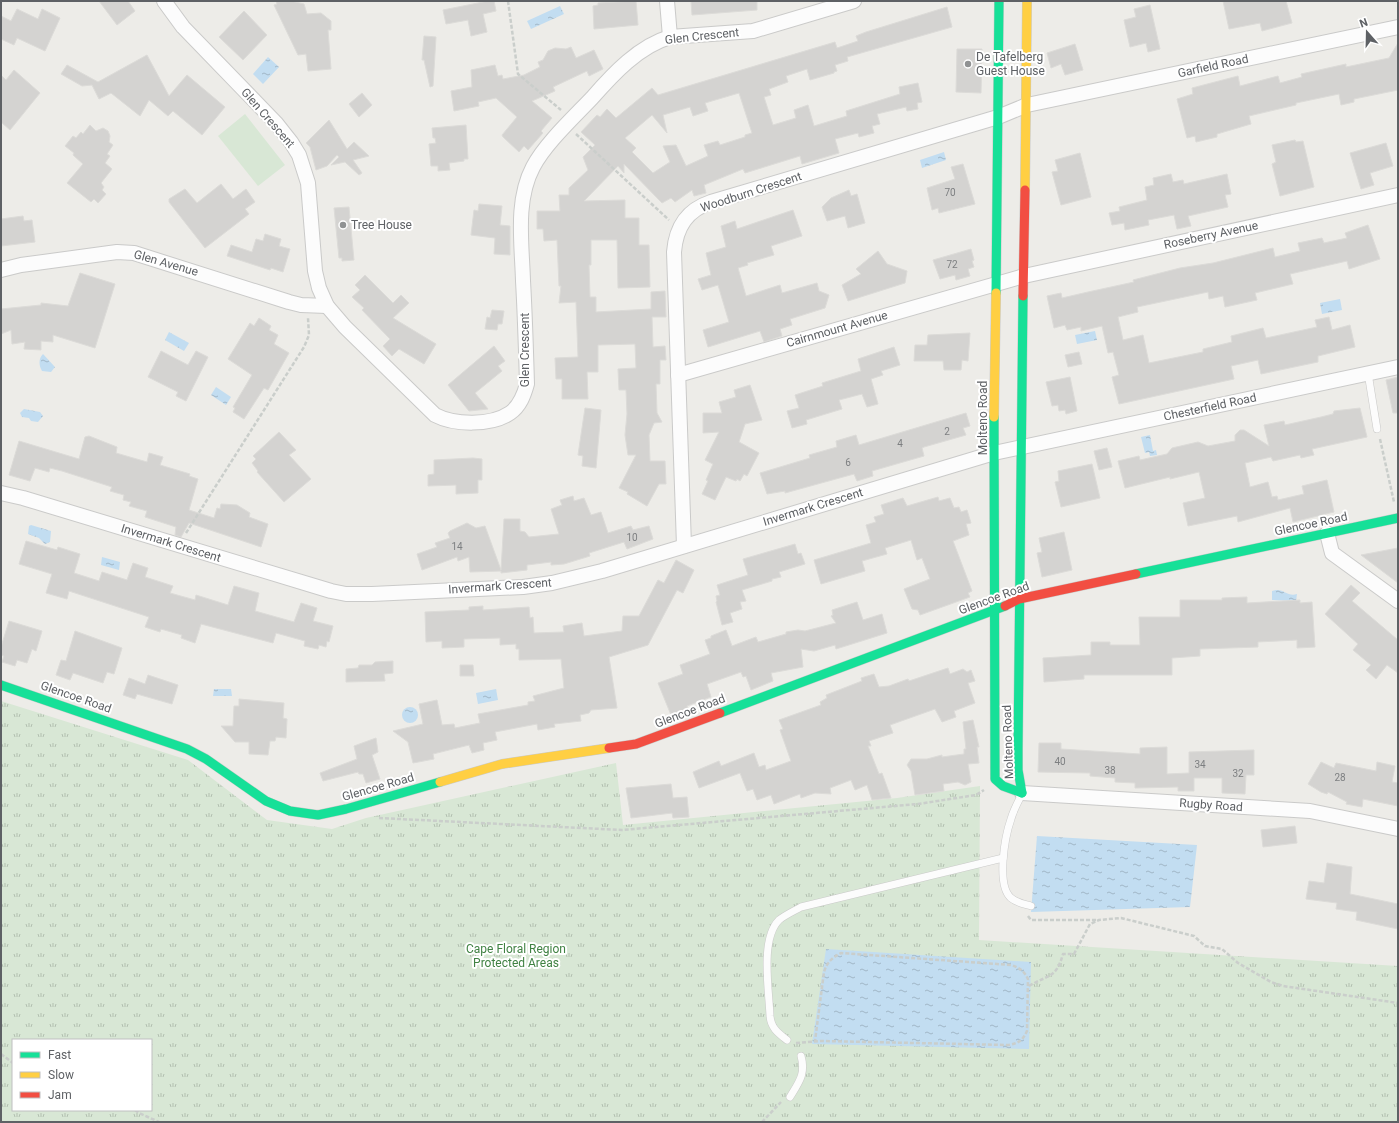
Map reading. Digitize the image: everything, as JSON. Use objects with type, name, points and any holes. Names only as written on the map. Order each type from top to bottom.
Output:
[{"type":"street","name":"Glen Crescent","points":[[164,1],[183,27],[276,123],[299,155],[308,183],[315,271],[319,288],[327,306],[345,327],[435,416],[446,421],[467,423],[503,416],[510,413],[524,396],[527,384],[521,224],[523,197],[527,180],[541,155],[605,83],[641,51],[659,40],[670,37],[753,31],[831,4],[854,1]]},
{"type":"street","points":[[668,1],[670,37]]},
{"type":"street","name":"Molteno Road","points":[[999,1],[998,117],[1001,180],[996,284],[1002,385],[994,453],[998,523],[994,574],[995,610],[1007,682],[1006,749],[1018,770],[1022,793]]},
{"type":"street","name":"Molteno Road","points":[[1022,793],[1003,786],[995,779],[1006,749],[1007,682],[1019,599],[1013,571],[1022,447],[1024,276],[1022,181],[1027,105],[1027,1]]},
{"type":"street","name":"Garfield Road","points":[[998,117],[1027,105],[1398,27]]},
{"type":"street","name":"Woodburn Crescent","points":[[684,546],[675,240],[683,222],[695,210],[711,202],[998,117]]},
{"type":"street","name":"Roseberry Avenue","points":[[996,284],[1024,276],[1398,195]]},
{"type":"street","name":"Glen Avenue","points":[[1,270],[21,265],[117,252],[134,253],[289,302],[327,306]]},
{"type":"street","name":"Cairnmount Avenue","points":[[678,375],[996,284]]},
{"type":"street","name":"Chesterfield Road","points":[[994,453],[1398,367]]},
{"type":"street","points":[[1002,385],[1023,386]]},
{"type":"street","name":"Invermark Crescent","points":[[1,493],[23,498],[330,591],[346,594],[372,594],[523,587],[552,583],[602,571],[994,453]]},
{"type":"street","name":"Glencoe Road","points":[[1,685],[187,749],[206,759],[266,801],[290,811],[318,815],[346,809],[502,764],[636,744],[995,610],[1019,599],[1398,518]]},
{"type":"street","points":[[1327,532],[1332,553],[1398,601]]},
{"type":"street","points":[[994,574],[1013,571]]},
{"type":"street","name":"Rugby Road","points":[[1022,793],[1310,811],[1398,829]]},
{"type":"lane","points":[[1368,374],[1377,429]]},
{"type":"lane","points":[[1022,793],[1011,818],[1003,858],[1004,886],[1010,897],[1019,903],[1031,906]]},
{"type":"lane","points":[[787,1040],[778,1034],[771,1024],[770,1016],[768,944],[772,930],[779,920],[801,908],[1003,858]]},
{"type":"lane","points":[[790,1097],[802,1079],[804,1071],[801,1056]]},
{"type":"path","points":[[508,1],[518,74],[565,113]]},
{"type":"path","points":[[578,135],[672,223]]},
{"type":"path","points":[[179,546],[304,347],[309,335],[308,305]]},
{"type":"path","points":[[1377,429],[1398,518]]},
{"type":"path","points":[[373,818],[622,830],[918,804],[976,795],[998,782]]},
{"type":"path","points":[[1031,906],[1026,913],[1031,920],[1099,920],[1121,918],[1194,936],[1205,946],[1222,949],[1238,963],[1271,982],[1283,986],[1398,1003]]},
{"type":"path","points":[[1028,986],[1054,975],[1059,968],[1063,954],[1074,954],[1090,924],[1099,920]]},
{"type":"path","points":[[796,1043],[815,1041],[1009,1045],[1017,1043],[1024,1038],[1027,1031],[1028,986],[1024,972],[1018,967],[1011,965],[841,953],[833,957],[827,964],[824,972],[815,1041]]},
{"type":"path","points":[[1,1054],[12,1062]]},
{"type":"path","points":[[762,1122],[778,1104],[790,1097]]},
{"type":"path","points":[[137,1111],[138,1113],[159,1122]]},
{"type":"green space","points":[[245,114],[285,165],[258,186],[218,136]]},
{"type":"green space","name":"Cape Floral Region Protected Areas","points":[[1,701],[188,760],[267,820],[332,829],[366,818],[616,763],[623,825],[897,798],[980,786],[979,940],[1398,966],[1398,1122],[1,1122]]},
{"type":"water","points":[[560,6],[564,14],[531,29],[527,21]]},
{"type":"water","points":[[268,57],[279,67],[263,84],[253,74]]},
{"type":"water","points":[[944,152],[946,160],[922,168],[920,160]]},
{"type":"water","points":[[1340,299],[1342,310],[1322,314],[1320,303]]},
{"type":"water","points":[[1095,331],[1097,340],[1077,344],[1075,335]]},
{"type":"water","points":[[169,332],[189,343],[184,351],[165,340]]},
{"type":"water","points":[[43,354],[55,367],[51,372],[42,371],[41,369],[40,360]]},
{"type":"water","points":[[216,387],[231,397],[226,405],[211,395]]},
{"type":"water","points":[[24,409],[40,412],[43,416],[38,422],[31,421],[29,418],[22,417],[20,413]]},
{"type":"water","points":[[1150,435],[1153,451],[1156,450],[1157,455],[1150,456],[1149,452],[1145,453],[1141,437]]},
{"type":"water","points":[[31,525],[51,531],[50,542],[45,544],[39,538],[28,534],[29,526]]},
{"type":"water","points":[[102,557],[120,562],[119,570],[101,565]]},
{"type":"water","points":[[1276,590],[1294,595],[1297,594],[1296,601],[1272,600],[1272,591]]},
{"type":"water","points":[[214,689],[231,689],[232,696],[213,696]]},
{"type":"water","points":[[496,689],[498,700],[478,704],[476,693]]},
{"type":"water","points":[[410,707],[416,709],[418,715],[416,721],[410,723],[404,721],[402,715],[404,709]]},
{"type":"water","points":[[1037,836],[1197,845],[1190,907],[1031,912]]},
{"type":"water","points":[[826,949],[1031,962],[1029,1049],[812,1044]]},
{"type":"building","points":[[99,1],[128,1],[135,11],[117,25]]},
{"type":"building","points":[[276,1],[291,1],[304,4],[307,14],[321,13],[331,21],[331,30],[328,30],[331,69],[308,71],[306,54],[298,55],[274,5],[277,4]]},
{"type":"building","points":[[494,1],[496,11],[483,14],[487,32],[471,36],[468,20],[446,24],[443,10]]},
{"type":"building","points":[[636,1],[638,25],[594,29],[593,6],[598,5],[598,3]]},
{"type":"building","points":[[691,1],[757,1],[757,10],[692,15]]},
{"type":"building","points":[[1223,1],[1286,1],[1292,23],[1262,31],[1260,23],[1229,29]]},
{"type":"building","points":[[1150,5],[1160,49],[1148,52],[1146,43],[1130,47],[1124,20],[1136,17],[1134,9]]},
{"type":"building","points":[[947,7],[952,27],[847,57],[848,61],[835,65],[837,71],[834,73],[810,80],[807,69],[786,76],[788,82],[769,89],[771,95],[764,97],[773,125],[796,118],[794,110],[808,105],[814,126],[847,116],[846,111],[900,94],[899,87],[918,83],[922,102],[917,103],[918,109],[907,111],[906,107],[877,114],[880,124],[872,126],[874,133],[859,137],[858,133],[835,139],[839,153],[802,164],[800,156],[745,173],[743,169],[704,185],[706,193],[694,196],[692,190],[675,202],[671,198],[662,203],[624,164],[624,173],[618,166],[584,201],[625,200],[625,218],[639,218],[639,245],[649,245],[650,287],[618,288],[617,240],[591,240],[591,265],[589,265],[590,297],[596,297],[596,312],[651,309],[651,292],[665,291],[666,317],[652,317],[653,347],[665,346],[666,360],[660,360],[660,384],[656,384],[657,413],[662,422],[654,423],[649,435],[650,461],[665,461],[666,484],[659,484],[647,506],[627,494],[628,492],[619,488],[636,455],[628,455],[625,435],[627,414],[626,390],[619,390],[618,369],[636,368],[635,344],[598,345],[598,372],[587,372],[588,399],[562,399],[562,379],[556,379],[555,358],[578,357],[576,302],[559,303],[561,286],[559,286],[557,240],[544,241],[543,229],[537,229],[537,211],[560,211],[559,195],[569,195],[569,188],[588,170],[583,157],[595,145],[581,132],[597,115],[600,117],[607,109],[616,118],[652,88],[658,95],[835,42],[837,48],[858,41],[856,36]],"holes":[[[739,93],[752,133],[745,135],[745,137],[720,145],[718,141],[704,145],[708,156],[686,166],[676,145],[663,146],[670,162],[653,173],[632,152],[636,148],[625,138],[652,115],[667,133],[663,115],[690,107],[693,116],[708,111],[705,103]]]},
{"type":"building","points":[[17,9],[38,19],[42,9],[60,18],[45,51],[17,38],[14,45],[1,39],[1,16],[11,21]]},
{"type":"building","points":[[244,11],[267,35],[243,60],[219,37]]},
{"type":"building","points":[[424,36],[436,37],[433,86],[430,87],[424,60],[422,60]]},
{"type":"building","points":[[1398,43],[1398,90],[1354,99],[1354,102],[1341,105],[1339,94],[1296,103],[1296,105],[1249,116],[1251,124],[1217,134],[1217,137],[1196,142],[1195,136],[1187,138],[1177,99],[1193,94],[1192,88],[1238,76],[1240,86],[1278,76],[1280,83],[1302,77],[1301,74],[1346,64],[1346,67],[1389,58]]},
{"type":"building","points":[[1075,44],[1083,70],[1065,75],[1061,64],[1051,68],[1047,53]]},
{"type":"building","points":[[571,47],[576,58],[594,50],[603,69],[589,76],[587,71],[553,87],[555,91],[532,101],[552,118],[541,131],[543,133],[528,150],[524,146],[519,152],[503,137],[502,135],[517,117],[496,98],[478,102],[479,106],[454,111],[451,91],[472,87],[471,70],[495,65],[498,76],[502,75],[503,79],[524,75],[540,67],[538,62],[543,60],[548,51],[555,48],[566,49]]},
{"type":"building","points":[[957,49],[982,49],[981,93],[956,92]]},
{"type":"building","points":[[147,55],[169,96],[187,75],[225,107],[202,135],[173,111],[168,116],[149,100],[140,116],[111,93],[99,99],[92,85],[82,86],[61,74],[67,65],[98,82]]},
{"type":"building","points":[[14,70],[40,93],[10,130],[1,122],[1,75],[6,80]]},
{"type":"building","points":[[362,93],[372,105],[359,117],[349,104]]},
{"type":"building","points":[[329,120],[347,149],[354,142],[369,156],[353,160],[362,173],[359,175],[345,162],[331,165],[339,157],[337,155],[327,166],[316,170],[310,147],[306,143]]},
{"type":"building","points":[[90,125],[96,131],[103,128],[108,131],[110,136],[109,142],[113,145],[107,154],[110,156],[105,163],[112,169],[101,183],[104,187],[102,190],[106,194],[98,203],[94,199],[91,202],[67,183],[83,164],[73,155],[74,153],[65,146],[73,136],[76,138],[81,132],[83,134]]},
{"type":"building","points":[[466,125],[468,159],[449,163],[450,170],[438,171],[438,166],[431,166],[429,144],[436,143],[435,138],[433,138],[432,128]]},
{"type":"building","points":[[1295,140],[1296,142],[1303,141],[1314,187],[1280,196],[1272,164],[1276,162],[1272,145]]},
{"type":"building","points":[[1386,143],[1393,166],[1370,173],[1374,185],[1361,189],[1350,153]]},
{"type":"building","points":[[1080,153],[1091,197],[1061,205],[1052,172],[1058,171],[1055,160]]},
{"type":"building","points":[[963,164],[975,204],[939,213],[938,208],[932,210],[927,188],[955,179],[951,167]]},
{"type":"building","points":[[1171,174],[1173,182],[1183,180],[1184,184],[1227,174],[1231,194],[1225,195],[1228,207],[1188,216],[1191,226],[1177,229],[1174,215],[1148,220],[1149,225],[1125,230],[1124,223],[1112,225],[1109,213],[1120,211],[1119,207],[1147,200],[1145,187],[1154,185],[1153,178]]},
{"type":"building","points":[[221,184],[233,199],[246,189],[255,202],[245,209],[249,214],[205,248],[169,202],[169,199],[185,189],[197,203]]},
{"type":"building","points":[[849,190],[851,196],[857,194],[865,223],[848,228],[845,216],[827,221],[822,207],[831,198]]},
{"type":"building","points":[[479,204],[502,206],[500,225],[510,226],[510,255],[494,254],[495,238],[471,235],[474,210],[478,211]]},
{"type":"building","name":"Tree House","points":[[349,207],[354,260],[342,261],[342,258],[339,258],[334,208]]},
{"type":"building","points":[[793,210],[802,236],[771,246],[774,255],[747,263],[748,265],[738,268],[746,296],[780,285],[782,293],[817,283],[819,291],[829,295],[825,308],[790,319],[792,325],[780,329],[782,336],[764,342],[760,331],[708,347],[703,330],[729,322],[718,285],[702,290],[698,279],[711,275],[706,253],[726,247],[721,226],[735,221],[737,229]]},
{"type":"building","points":[[23,216],[24,221],[32,220],[35,242],[1,246],[1,219]]},
{"type":"building","points":[[1368,225],[1380,259],[1349,269],[1347,261],[1290,274],[1293,284],[1255,293],[1257,300],[1225,307],[1223,296],[1209,299],[1208,292],[1137,307],[1138,312],[1118,317],[1123,340],[1143,335],[1149,363],[1203,352],[1203,349],[1232,342],[1231,336],[1263,328],[1266,338],[1317,327],[1315,320],[1329,317],[1332,330],[1350,325],[1355,347],[1318,356],[1318,362],[1261,374],[1258,360],[1231,366],[1234,379],[1119,404],[1112,377],[1119,375],[1113,352],[1108,353],[1102,326],[1081,331],[1081,327],[1067,330],[1065,325],[1054,328],[1047,296],[1061,293],[1062,298],[1134,282],[1133,280],[1180,268],[1213,263],[1273,248],[1275,257],[1300,251],[1298,243],[1322,238],[1324,243],[1347,238],[1345,233]]},
{"type":"building","points":[[265,234],[281,239],[279,246],[290,249],[283,272],[271,268],[270,270],[227,256],[231,245],[252,252],[256,239],[263,241]]},
{"type":"building","points":[[971,249],[974,267],[968,269],[970,276],[956,280],[955,275],[940,279],[933,260]]},
{"type":"building","points":[[878,251],[887,264],[907,271],[905,283],[848,301],[842,285],[861,274],[856,269]]},
{"type":"building","points":[[80,273],[115,284],[95,348],[53,335],[53,342],[41,341],[41,350],[24,349],[25,342],[12,344],[11,330],[1,334],[1,309],[41,305],[41,303],[68,306]]},
{"type":"building","points":[[365,275],[393,303],[401,295],[409,303],[393,318],[436,344],[424,364],[399,349],[392,356],[383,346],[390,339],[362,310],[364,308],[352,297],[360,290],[355,285]]},
{"type":"building","points":[[492,310],[504,311],[502,324],[498,324],[497,330],[485,329],[487,317],[490,318]]},
{"type":"building","points":[[259,318],[271,326],[269,330],[278,335],[274,344],[289,353],[268,390],[264,388],[244,419],[233,412],[235,408],[233,407],[252,375],[228,359],[250,323],[254,326]]},
{"type":"building","points":[[970,333],[968,361],[962,360],[961,370],[944,370],[943,361],[914,361],[915,345],[927,345],[928,335]]},
{"type":"building","points":[[494,346],[505,361],[498,366],[502,371],[475,393],[488,409],[469,411],[448,385]]},
{"type":"building","points":[[894,347],[900,365],[881,371],[883,375],[871,379],[878,404],[867,407],[862,394],[839,400],[842,409],[806,420],[807,424],[792,428],[787,411],[799,408],[795,395],[823,386],[822,383],[861,371],[858,359]]},
{"type":"building","points":[[161,351],[188,365],[196,351],[208,357],[186,401],[176,396],[178,392],[148,377]]},
{"type":"building","points":[[1079,352],[1082,364],[1068,367],[1065,355]]},
{"type":"building","points":[[1070,377],[1077,411],[1066,414],[1065,410],[1059,411],[1058,405],[1052,406],[1046,382]]},
{"type":"building","points":[[1398,377],[1398,413],[1393,413],[1386,380]]},
{"type":"building","points":[[750,385],[762,420],[745,424],[739,442],[759,453],[747,476],[744,474],[740,481],[726,477],[715,500],[702,494],[713,464],[705,460],[719,432],[703,433],[703,413],[722,413],[719,402],[736,397],[734,390]]},
{"type":"building","points":[[585,408],[601,410],[596,468],[582,466],[583,456],[578,455]]},
{"type":"building","points":[[1360,408],[1367,437],[1312,449],[1314,455],[1301,458],[1300,455],[1273,461],[1271,457],[1245,463],[1250,487],[1268,482],[1272,497],[1277,496],[1278,500],[1304,494],[1302,486],[1327,480],[1334,512],[1293,522],[1290,508],[1238,522],[1237,516],[1188,526],[1183,503],[1205,498],[1199,472],[1170,479],[1170,477],[1125,488],[1118,461],[1139,456],[1140,460],[1167,454],[1172,448],[1198,442],[1208,446],[1235,441],[1235,435],[1240,430],[1244,430],[1269,446],[1264,425],[1284,421],[1285,425],[1333,414],[1334,411]]},
{"type":"building","points":[[966,413],[970,426],[963,428],[966,435],[922,448],[924,456],[872,471],[873,476],[857,481],[854,474],[785,493],[785,491],[767,494],[760,473],[810,458],[809,455],[837,447],[836,441],[856,435],[859,445]]},
{"type":"building","points":[[279,432],[296,450],[289,455],[311,479],[284,502],[257,472],[258,471],[252,463],[256,459],[253,456]]},
{"type":"building","points":[[89,436],[117,447],[116,453],[147,462],[149,453],[163,457],[160,465],[190,474],[189,476],[198,479],[189,510],[214,518],[217,508],[220,509],[221,504],[237,505],[250,513],[249,517],[268,524],[261,547],[189,523],[181,537],[175,535],[176,527],[145,517],[147,511],[129,506],[131,502],[123,500],[124,495],[110,491],[112,487],[62,471],[50,468],[49,472],[35,468],[30,481],[9,475],[19,441],[79,459],[85,437]]},
{"type":"building","points":[[1107,448],[1112,467],[1099,470],[1094,451]]},
{"type":"building","points":[[482,459],[482,480],[478,480],[478,493],[456,494],[456,485],[428,486],[428,475],[434,474],[434,460]]},
{"type":"building","points":[[1092,464],[1100,498],[1061,507],[1055,482],[1059,481],[1058,471]]},
{"type":"building","points":[[573,496],[574,501],[584,498],[591,515],[601,512],[608,533],[631,526],[633,530],[649,526],[653,539],[627,549],[624,542],[589,553],[590,556],[564,564],[551,565],[551,562],[527,565],[527,570],[501,573],[501,571],[470,572],[469,557],[458,561],[457,557],[422,570],[417,554],[437,547],[435,543],[450,538],[448,533],[450,531],[467,523],[476,528],[485,526],[501,570],[504,519],[520,519],[520,531],[525,532],[529,537],[559,534],[551,509],[562,505],[560,500]]},
{"type":"building","points":[[938,497],[939,501],[950,498],[954,508],[959,507],[961,512],[967,510],[971,523],[966,524],[969,535],[953,541],[972,591],[968,593],[970,597],[920,615],[918,610],[912,609],[904,589],[930,579],[922,558],[917,560],[911,540],[885,548],[887,554],[862,561],[865,571],[821,584],[814,560],[871,543],[866,525],[876,522],[874,517],[884,514],[881,505],[903,498],[907,506]]},
{"type":"building","points":[[1064,532],[1072,570],[1042,577],[1037,553],[1042,552],[1039,538]]},
{"type":"building","points":[[26,541],[57,550],[58,547],[80,554],[74,573],[99,581],[102,572],[127,580],[133,563],[148,568],[145,577],[173,586],[170,593],[195,600],[196,595],[228,605],[234,586],[259,593],[255,611],[294,622],[301,603],[317,608],[313,621],[333,626],[329,642],[327,641],[326,647],[319,645],[318,649],[304,646],[305,641],[276,633],[273,643],[201,624],[195,643],[181,638],[182,635],[161,629],[160,632],[145,627],[149,617],[69,591],[67,599],[46,593],[52,574],[19,564]]},
{"type":"building","points":[[795,544],[798,554],[801,553],[805,564],[779,572],[781,577],[772,579],[772,581],[742,590],[746,601],[740,602],[742,609],[730,613],[733,622],[722,625],[716,602],[716,596],[720,595],[717,585],[748,575],[743,559]]},
{"type":"building","points":[[1398,548],[1398,583],[1361,555]]},
{"type":"building","points":[[676,560],[694,570],[683,593],[677,590],[648,645],[609,657],[617,708],[591,710],[589,713],[580,715],[581,721],[554,724],[555,727],[538,730],[537,724],[495,732],[497,740],[483,743],[484,750],[472,753],[469,745],[433,754],[434,759],[413,763],[408,742],[393,731],[423,724],[419,704],[437,700],[442,725],[454,724],[455,728],[480,723],[478,714],[528,705],[528,702],[535,701],[533,696],[564,688],[561,659],[519,660],[519,649],[516,649],[516,644],[500,645],[500,638],[464,639],[464,647],[442,648],[442,641],[426,642],[425,612],[469,610],[469,607],[483,606],[483,610],[529,607],[530,618],[533,617],[534,633],[564,632],[563,626],[582,623],[584,636],[622,631],[623,616],[639,616],[658,580],[664,583]]},
{"type":"building","points":[[1351,585],[1360,593],[1352,601],[1398,640],[1398,673],[1387,665],[1376,679],[1366,670],[1371,665],[1353,650],[1358,644],[1325,614]]},
{"type":"building","points":[[1247,597],[1247,603],[1300,600],[1300,603],[1312,602],[1315,647],[1297,648],[1297,640],[1258,642],[1258,647],[1200,649],[1200,656],[1172,658],[1172,675],[1084,675],[1084,679],[1044,682],[1043,658],[1091,655],[1091,642],[1110,642],[1110,645],[1140,645],[1139,617],[1180,617],[1180,600],[1222,600],[1222,598]]},
{"type":"building","points":[[857,602],[863,620],[882,614],[887,633],[836,649],[835,645],[814,651],[801,649],[803,667],[771,673],[773,681],[751,690],[746,676],[743,677],[741,672],[707,684],[711,697],[687,706],[688,709],[671,715],[658,683],[683,674],[680,665],[710,654],[705,640],[711,638],[711,636],[726,630],[732,646],[756,637],[758,642],[786,634],[786,632],[798,630],[805,631],[836,623],[831,616],[833,615],[832,610]]},
{"type":"building","points":[[9,621],[42,631],[36,651],[32,649],[27,663],[17,660],[15,666],[2,662],[4,656],[1,655],[1,647]]},
{"type":"building","points":[[75,631],[122,648],[114,674],[107,672],[103,683],[73,673],[70,680],[56,675],[61,660],[66,661]]},
{"type":"building","points":[[393,661],[393,673],[384,674],[385,681],[346,682],[346,669],[358,668],[359,665],[372,665],[375,662]]},
{"type":"building","points":[[460,665],[473,665],[474,676],[460,676]]},
{"type":"building","points":[[948,668],[950,674],[963,669],[967,672],[971,670],[975,681],[968,683],[975,703],[954,711],[956,717],[942,722],[935,709],[890,725],[893,733],[869,741],[871,746],[868,746],[879,774],[882,773],[891,798],[872,800],[867,785],[855,790],[851,780],[830,788],[831,794],[815,793],[801,798],[800,794],[774,804],[771,795],[757,800],[753,789],[747,791],[740,773],[699,788],[693,772],[719,761],[721,766],[754,753],[759,767],[765,765],[766,770],[791,761],[780,730],[783,729],[779,720],[821,705],[820,702],[827,698],[826,695],[862,681],[861,678],[874,674],[879,687],[889,686]]},
{"type":"building","points":[[148,675],[178,685],[172,704],[137,694],[135,699],[123,695],[129,678],[145,684]]},
{"type":"building","points":[[239,699],[284,703],[283,718],[287,719],[286,738],[276,737],[275,741],[270,741],[268,755],[249,754],[249,742],[235,742],[221,726],[233,726],[234,706],[239,706]]},
{"type":"building","points":[[973,720],[979,747],[977,747],[979,763],[968,764],[971,782],[965,785],[958,782],[943,784],[944,791],[915,795],[911,771],[907,765],[911,759],[927,759],[942,755],[942,757],[964,754],[964,749],[966,749],[963,722]]},
{"type":"building","points":[[376,738],[378,752],[372,755],[380,779],[366,783],[363,774],[359,774],[358,772],[323,781],[320,773],[357,759],[354,746]]},
{"type":"building","points":[[1039,743],[1061,743],[1061,749],[1140,754],[1140,748],[1167,747],[1167,774],[1189,773],[1189,752],[1254,750],[1254,775],[1246,775],[1245,794],[1222,793],[1222,778],[1194,778],[1194,791],[1178,791],[1178,787],[1135,788],[1135,783],[1115,782],[1115,778],[1090,776],[1090,773],[1038,772]]},
{"type":"building","points":[[1321,762],[1334,768],[1336,763],[1376,771],[1377,762],[1395,766],[1392,782],[1398,783],[1398,806],[1363,799],[1362,807],[1346,804],[1347,802],[1328,792],[1327,794],[1321,792],[1308,784]]},
{"type":"building","points":[[671,784],[673,798],[687,797],[689,817],[673,818],[672,813],[631,818],[626,788]]},
{"type":"building","points":[[1295,826],[1297,843],[1263,847],[1261,830]]},
{"type":"building","points":[[1327,863],[1352,867],[1350,894],[1398,904],[1398,929],[1356,920],[1357,912],[1336,909],[1337,903],[1306,899],[1309,881],[1324,883]]},
{"type":"traffic: fast","points":[[996,293],[999,1]]},
{"type":"traffic: fast","points":[[1022,793],[1018,770],[1018,749],[1023,296]]},
{"type":"traffic: fast","points":[[994,417],[995,779],[1003,786],[1022,793]]},
{"type":"traffic: fast","points":[[1136,574],[1398,518]]},
{"type":"traffic: fast","points":[[720,713],[1005,606]]},
{"type":"traffic: fast","points":[[1,685],[187,749],[206,759],[266,801],[290,811],[318,815],[346,809],[440,782]]},
{"type":"traffic: slow","points":[[1025,190],[1027,1]]},
{"type":"traffic: slow","points":[[994,417],[996,293]]},
{"type":"traffic: slow","points":[[440,782],[502,764],[609,748]]},
{"type":"traffic: jam","points":[[1023,296],[1025,190]]},
{"type":"traffic: jam","points":[[1005,606],[1019,599],[1136,574]]},
{"type":"traffic: jam","points":[[609,748],[636,744],[720,713]]},
{"type":"place","name":"De Tafelberg Guest House","points":[[968,64]]},
{"type":"place","name":"Tree House","points":[[343,225]]}]
